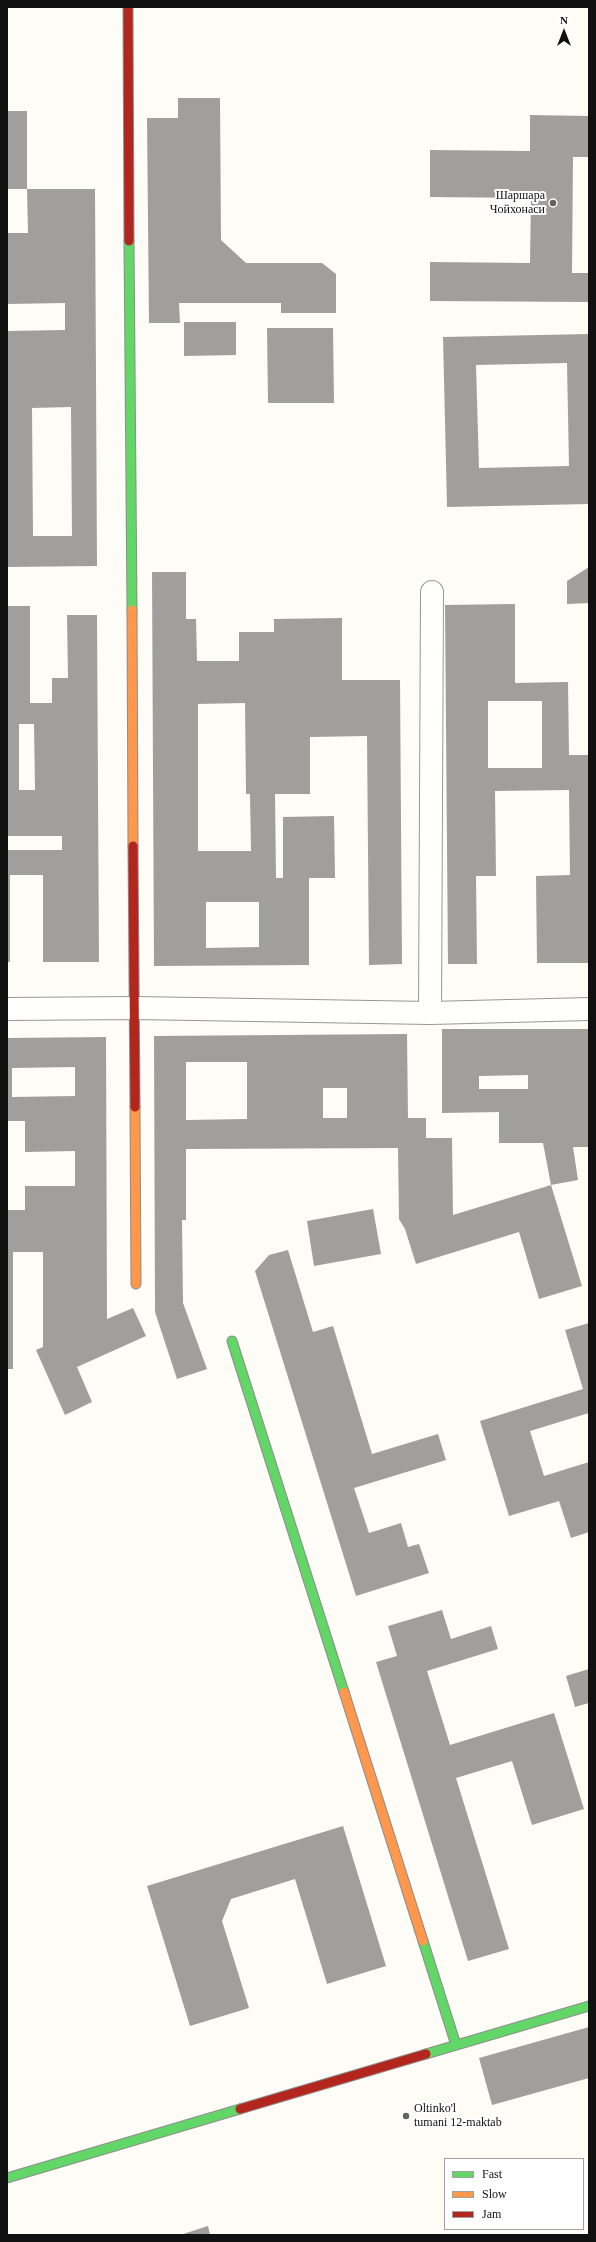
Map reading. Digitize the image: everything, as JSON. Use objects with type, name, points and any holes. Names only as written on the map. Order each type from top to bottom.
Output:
[{"type":"street","points":[[128,7],[136,1284]]},
{"type":"street","points":[[430,1013],[432,592]]},
{"type":"street","points":[[7,1009],[135,1008],[430,1013],[589,1009]]},
{"type":"street","points":[[232,1341],[456,2046]]},
{"type":"street","points":[[7,2178],[589,2006]]},
{"type":"building","points":[[178,98],[220,98],[221,240],[246,263],[322,263],[336,274],[336,313],[281,313],[281,303],[179,303],[180,323],[149,323],[147,118],[178,118]]},
{"type":"building","points":[[7,111],[27,111],[27,189],[7,189]]},
{"type":"building","points":[[530,115],[589,116],[589,157],[573,157],[572,273],[589,273],[589,302],[430,301],[430,262],[530,263],[531,198],[430,197],[430,150],[530,151]]},
{"type":"building","points":[[27,189],[95,189],[97,566],[7,567],[7,331],[65,330],[65,303],[7,304],[7,233],[28,233]],"holes":[[[71,407],[72,536],[33,536],[32,408]]]},
{"type":"building","points":[[184,322],[236,322],[236,355],[184,356]]},
{"type":"building","points":[[267,328],[333,328],[334,403],[268,403]]},
{"type":"building","points":[[589,334],[589,504],[447,507],[443,337]],"holes":[[[567,363],[569,466],[479,468],[476,365]]]},
{"type":"building","points":[[589,567],[589,603],[567,604],[567,581]]},
{"type":"building","points":[[152,572],[186,572],[186,619],[196,619],[197,661],[239,661],[239,632],[274,632],[274,619],[342,618],[342,680],[400,680],[402,964],[369,965],[367,736],[310,737],[310,794],[275,794],[276,878],[283,878],[283,817],[334,816],[335,878],[309,878],[309,965],[154,966]],"holes":[[[245,703],[246,794],[250,794],[251,851],[198,851],[198,704]],[[206,902],[259,902],[259,947],[206,948]]]},
{"type":"building","points":[[515,604],[515,683],[568,682],[569,755],[589,755],[589,963],[537,963],[536,876],[570,875],[569,790],[495,791],[496,876],[476,876],[477,964],[448,964],[445,605]],"holes":[[[488,701],[542,701],[542,768],[488,768]]]},
{"type":"building","points":[[7,606],[30,606],[30,703],[52,703],[52,678],[68,678],[67,615],[97,615],[99,962],[43,962],[43,875],[10,875],[10,962],[7,962],[7,850],[62,850],[62,836],[7,836]],"holes":[[[19,724],[34,724],[35,790],[19,790]]]},
{"type":"building","points":[[442,1029],[589,1029],[589,1147],[573,1147],[578,1180],[551,1185],[543,1143],[499,1143],[499,1112],[442,1113]],"holes":[[[528,1075],[528,1089],[479,1089],[479,1076]]]},
{"type":"building","points":[[407,1034],[408,1118],[426,1118],[426,1138],[452,1138],[453,1215],[551,1185],[582,1286],[539,1299],[519,1232],[416,1264],[405,1229],[399,1219],[398,1148],[186,1149],[186,1220],[182,1220],[183,1303],[207,1369],[177,1379],[155,1312],[154,1036]],"holes":[[[186,1062],[247,1062],[247,1119],[186,1120]],[[323,1088],[347,1088],[347,1118],[323,1118]]]},
{"type":"building","points":[[106,1037],[107,1319],[133,1308],[146,1336],[77,1367],[92,1402],[65,1415],[36,1350],[43,1347],[43,1252],[13,1252],[13,1369],[7,1369],[7,1210],[25,1210],[25,1186],[75,1186],[75,1151],[25,1152],[25,1121],[7,1121],[7,1038]],"holes":[[[75,1067],[75,1096],[12,1097],[12,1068]]]},
{"type":"building","points":[[373,1209],[381,1254],[314,1266],[307,1221]]},
{"type":"building","points":[[288,1250],[313,1332],[333,1326],[372,1454],[438,1434],[446,1460],[354,1488],[369,1533],[401,1523],[408,1547],[419,1544],[429,1573],[356,1596],[255,1271],[269,1255]]},
{"type":"building","points":[[589,1323],[589,1413],[530,1431],[544,1476],[589,1462],[589,1532],[571,1538],[559,1501],[509,1516],[480,1421],[583,1389],[565,1330]]},
{"type":"building","points":[[442,1610],[451,1639],[491,1626],[498,1649],[427,1671],[450,1745],[554,1713],[584,1809],[532,1825],[512,1761],[456,1778],[509,1949],[468,1961],[376,1662],[397,1656],[388,1626]]},
{"type":"building","points":[[589,1669],[589,1703],[575,1707],[566,1676]]},
{"type":"building","points":[[343,1826],[386,1966],[327,1984],[295,1879],[231,1899],[222,1921],[249,2008],[190,2026],[147,1886]]},
{"type":"building","points":[[589,2027],[589,2078],[492,2105],[479,2058]]},
{"type":"building","points":[[208,2226],[210,2235],[180,2235]]},
{"type":"traffic: fast","points":[[129,241],[132,610]]},
{"type":"traffic: fast","points":[[232,1341],[344,1692]]},
{"type":"traffic: fast","points":[[423,1941],[456,2045]]},
{"type":"traffic: fast","points":[[426,2054],[589,2006]]},
{"type":"traffic: fast","points":[[7,2178],[240,2109]]},
{"type":"traffic: slow","points":[[132,610],[133,846]]},
{"type":"traffic: slow","points":[[135,1107],[136,1284]]},
{"type":"traffic: slow","points":[[344,1692],[423,1941]]},
{"type":"traffic: jam","points":[[128,7],[129,241]]},
{"type":"traffic: jam","points":[[133,846],[135,1107]]},
{"type":"traffic: jam","points":[[240,2109],[426,2054]]},
{"type":"place","name":"Шаршара Чойхонаси","points":[[553,203]]},
{"type":"place","name":"Oltinko'l tumani 12-maktab","points":[[406,2116]]}]
